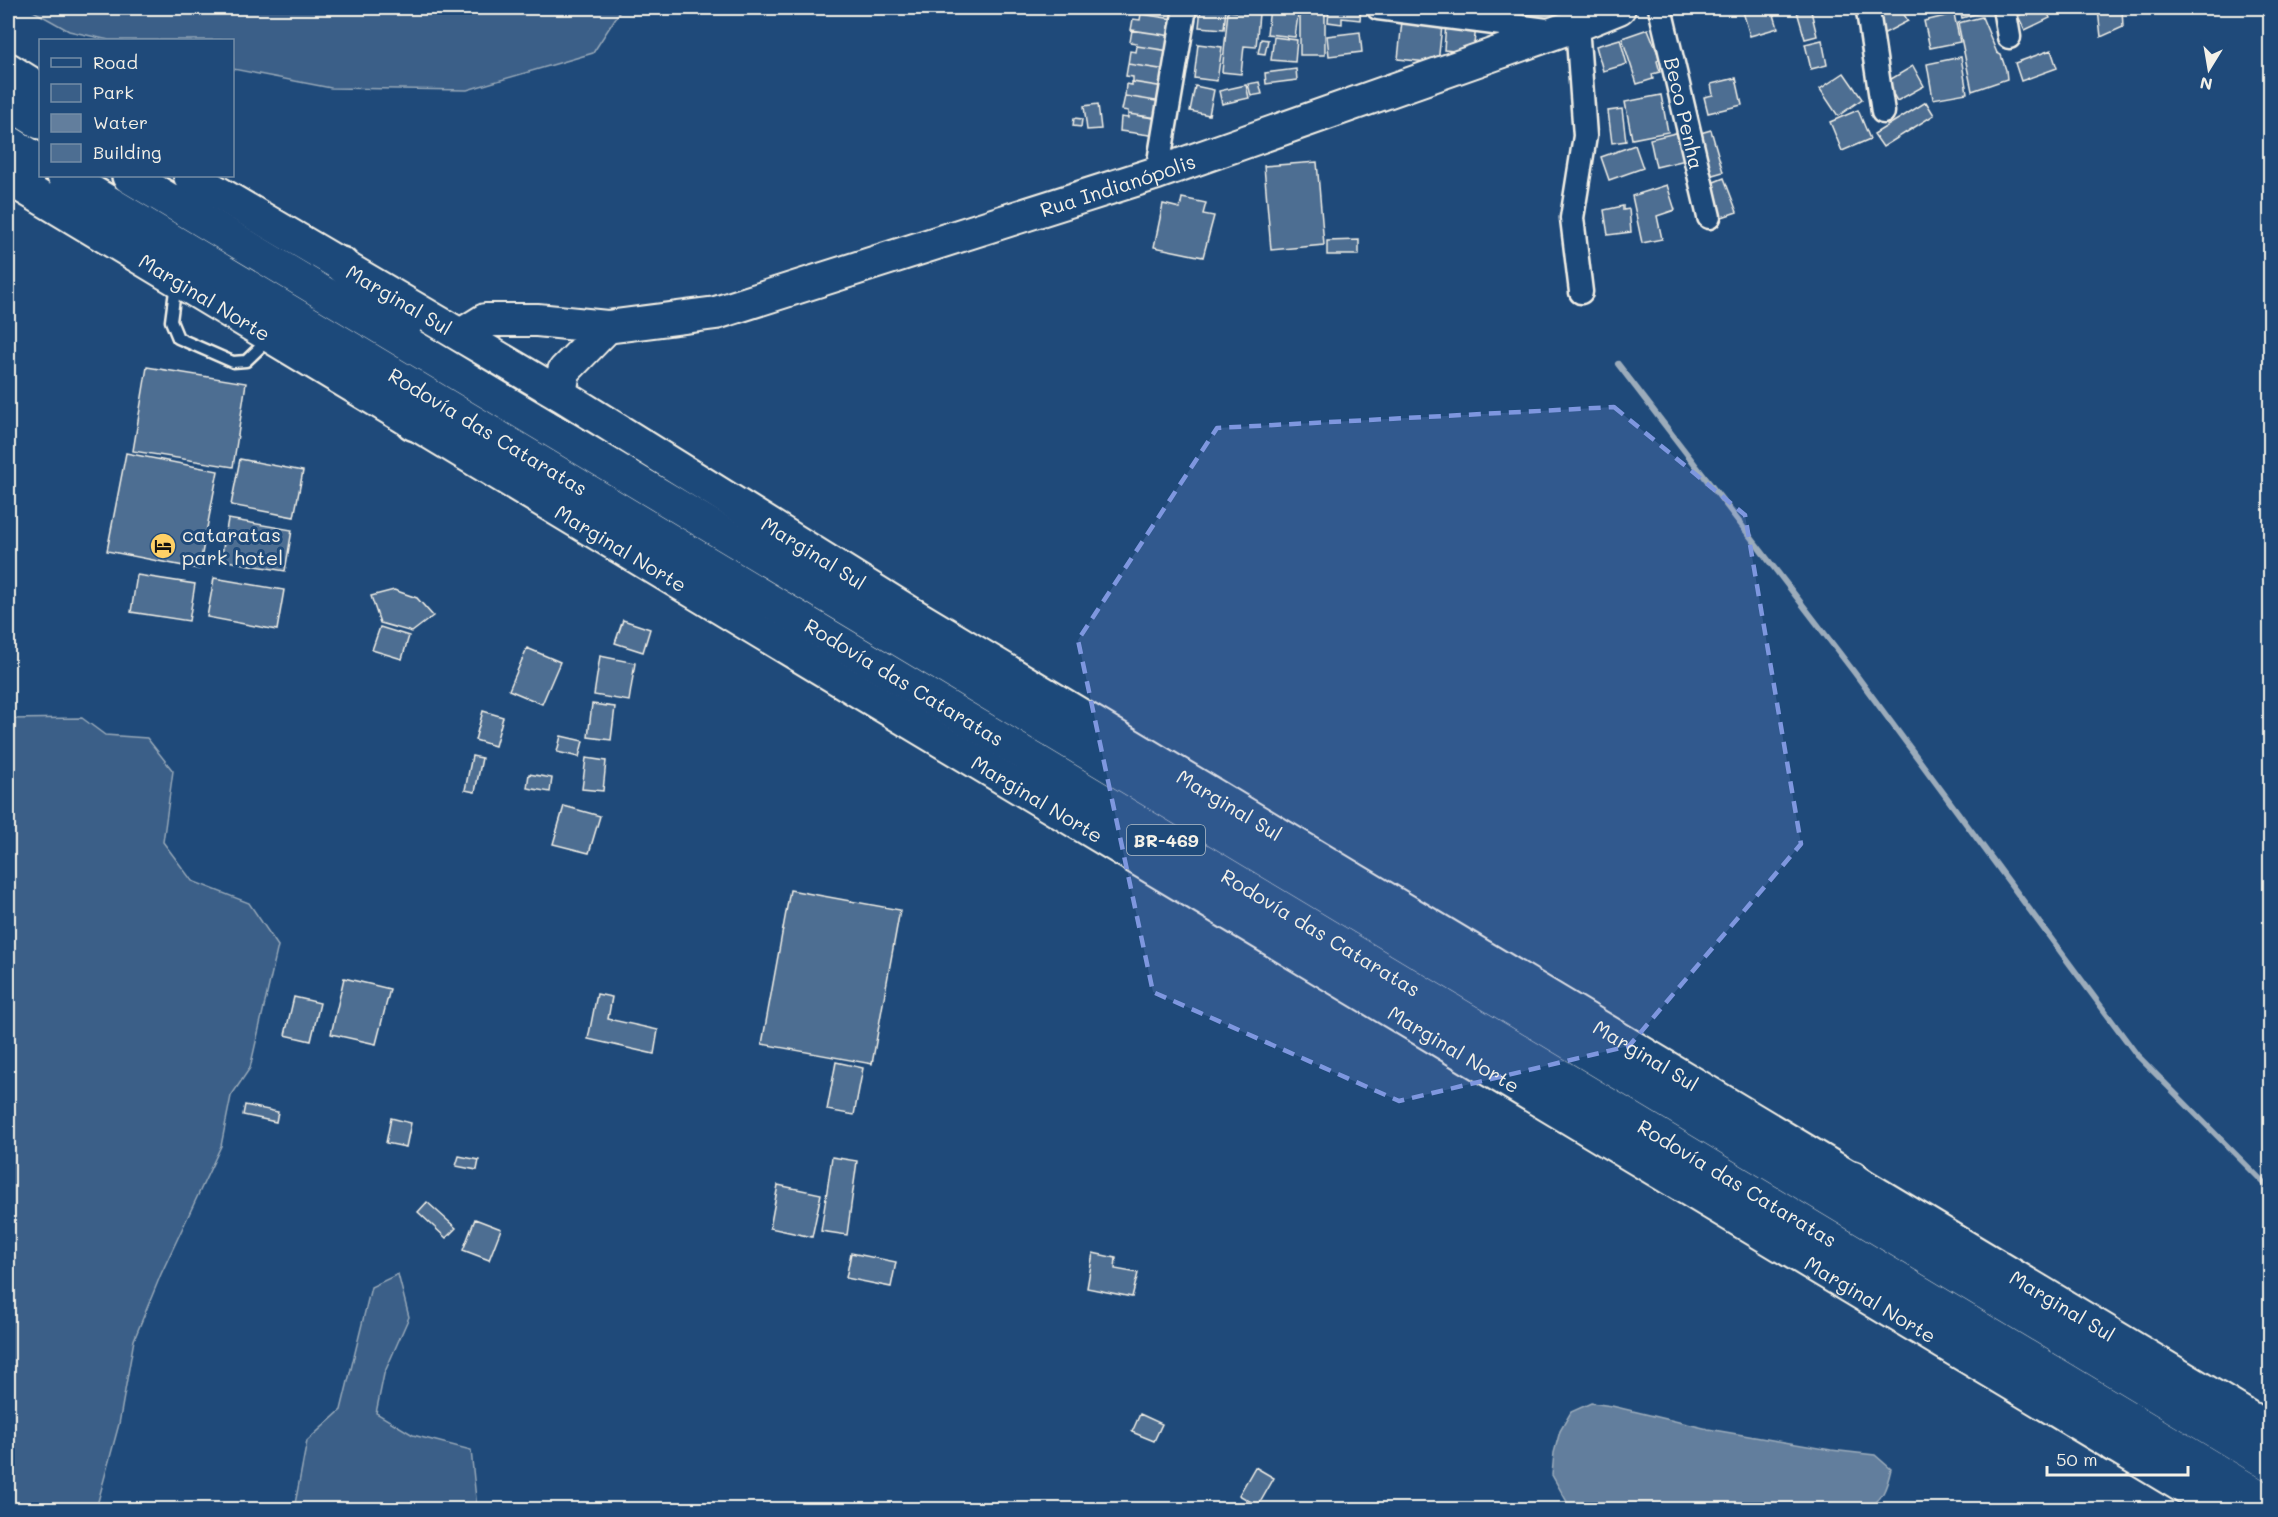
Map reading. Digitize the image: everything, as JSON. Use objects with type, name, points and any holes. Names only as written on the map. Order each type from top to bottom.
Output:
[{"type":"highway","points":[[8,102],[39,121]]},
{"type":"highway","points":[[8,142],[39,161]]},
{"type":"highway","name":"Rodovía das Cataratas","points":[[66,177],[2271,1503]]},
{"type":"highway","name":"Rodovía das Cataratas","points":[[131,177],[2271,1464]]},
{"type":"highway","points":[[341,264],[442,364]]},
{"type":"highway","points":[[413,423],[547,468]]},
{"type":"highway","points":[[1852,1178],[1990,1296]]},
{"type":"highway","points":[[2048,1370],[2114,1445]]},
{"type":"street","points":[[1157,174],[1185,8]]},
{"type":"street","points":[[1378,8],[1568,28],[1585,136],[1572,218],[1581,292]]},
{"type":"street","name":"Rua Indianópolis","points":[[461,335],[485,320],[537,320],[608,327],[716,313],[1157,174],[1619,8]]},
{"type":"street","name":"Beco Penha","points":[[1660,8],[1709,217]]},
{"type":"street","points":[[1870,8],[1868,11],[1883,112]]},
{"type":"street","points":[[2004,8],[2009,37]]},
{"type":"street","points":[[8,69],[39,87]]},
{"type":"street","name":"Marginal Sul","points":[[192,177],[560,394],[909,612],[2271,1430]]},
{"type":"street","name":"Marginal Norte","points":[[8,178],[2222,1509]]},
{"type":"street","points":[[560,394],[564,371],[608,327]]},
{"type":"lane","points":[[177,280],[171,321],[178,338],[233,362],[246,361],[271,337]]},
{"type":"highlighted area","points":[[1614,407],[1745,515],[1801,844],[1629,1046],[1399,1101],[1153,992],[1078,640],[1217,428]]},
{"type":"green space","points":[[28,8],[622,8],[593,53],[467,90],[331,88],[234,69],[234,39],[105,39],[69,31]]},
{"type":"green space","points":[[82,718],[105,735],[147,738],[173,771],[163,842],[192,881],[249,903],[278,946],[250,1068],[231,1096],[221,1146],[161,1274],[134,1340],[119,1424],[96,1509],[8,1509],[8,719]]},
{"type":"green space","points":[[398,1274],[409,1317],[384,1374],[376,1413],[413,1435],[471,1450],[477,1509],[294,1509],[307,1441],[341,1410],[371,1287]]},
{"type":"water","points":[[1591,1403],[1708,1429],[1831,1450],[1875,1455],[1891,1469],[1880,1498],[1865,1509],[1571,1509],[1552,1475],[1554,1453],[1560,1431],[1571,1412]]},
{"type":"building","points":[[1133,8],[1175,8],[1173,19],[1140,14],[1141,11],[1133,10]]},
{"type":"building","points":[[1201,8],[1226,8],[1224,29],[1199,27]]},
{"type":"building","points":[[1270,8],[1299,8],[1295,37],[1267,34]]},
{"type":"building","points":[[1329,8],[1361,8],[1360,20],[1342,18],[1342,24],[1328,22]]},
{"type":"building","points":[[1742,8],[1772,8],[1778,28],[1750,36]]},
{"type":"building","points":[[1796,8],[1812,8],[1817,36],[1805,39]]},
{"type":"building","points":[[1886,8],[1900,8],[1908,21],[1881,35],[1869,14]]},
{"type":"building","points":[[1959,8],[1987,8],[1988,10],[1962,18]]},
{"type":"building","points":[[2034,8],[2045,8],[2050,18],[2025,30],[2018,16]]},
{"type":"building","points":[[2122,8],[2123,27],[2101,37],[2098,10]]},
{"type":"building","points":[[1228,11],[1259,14],[1256,47],[1244,46],[1241,74],[1222,72]]},
{"type":"building","points":[[1300,12],[1325,12],[1325,55],[1300,55]]},
{"type":"building","points":[[1141,14],[1173,19],[1171,36],[1131,30],[1133,19],[1140,20]]},
{"type":"building","points":[[1954,14],[1960,42],[1930,48],[1924,21]]},
{"type":"building","points":[[1982,17],[1997,53],[2001,55],[2007,79],[1972,91],[1958,23]]},
{"type":"building","points":[[1402,21],[1442,26],[1438,63],[1398,59]]},
{"type":"building","points":[[1446,23],[1476,26],[1473,53],[1444,50]]},
{"type":"building","points":[[1648,29],[1660,59],[1657,61],[1660,72],[1652,74],[1653,79],[1637,84],[1622,38]]},
{"type":"building","points":[[1132,30],[1171,36],[1169,51],[1136,46],[1137,43],[1130,42]]},
{"type":"building","points":[[1360,32],[1362,52],[1329,56],[1327,36]]},
{"type":"building","points":[[1274,37],[1297,40],[1295,62],[1271,60]]},
{"type":"building","points":[[1261,39],[1268,40],[1265,54],[1258,53]]},
{"type":"building","points":[[1620,39],[1627,64],[1603,71],[1596,46]]},
{"type":"building","points":[[1822,40],[1827,65],[1811,69],[1805,44]]},
{"type":"building","points":[[1198,44],[1222,47],[1217,81],[1194,78]]},
{"type":"building","points":[[1137,46],[1169,51],[1166,70],[1128,64],[1130,51],[1136,52]]},
{"type":"building","points":[[2051,50],[2057,68],[2021,81],[2015,63]]},
{"type":"building","points":[[1961,57],[1967,93],[1933,99],[1927,64]]},
{"type":"building","points":[[1128,64],[1166,70],[1164,87],[1133,82],[1133,77],[1126,76]]},
{"type":"building","points":[[1913,66],[1924,86],[1897,101],[1886,82]]},
{"type":"building","points":[[1296,69],[1297,80],[1266,84],[1265,73]]},
{"type":"building","points":[[1844,73],[1862,99],[1838,116],[1820,89]]},
{"type":"building","points":[[1736,78],[1742,105],[1708,113],[1704,97],[1713,95],[1711,84]]},
{"type":"building","points":[[1132,82],[1164,87],[1162,102],[1125,96],[1126,84],[1132,85]]},
{"type":"building","points":[[1259,82],[1262,94],[1251,96],[1248,84]]},
{"type":"building","points":[[1246,85],[1249,98],[1222,104],[1219,91]]},
{"type":"building","points":[[1195,86],[1214,90],[1209,115],[1190,111]]},
{"type":"building","points":[[1661,95],[1668,132],[1632,139],[1625,102]]},
{"type":"building","points":[[1125,96],[1162,102],[1159,118],[1128,114],[1128,111],[1122,110]]},
{"type":"building","points":[[1926,102],[1934,115],[1883,147],[1874,134]]},
{"type":"building","points":[[1098,104],[1101,129],[1087,130],[1084,106]]},
{"type":"building","points":[[1622,109],[1626,141],[1612,143],[1608,111]]},
{"type":"building","points":[[1858,110],[1870,139],[1842,151],[1830,122]]},
{"type":"building","points":[[1128,114],[1159,119],[1157,136],[1120,131],[1121,117],[1128,118]]},
{"type":"building","points":[[1074,118],[1082,119],[1081,127],[1073,126]]},
{"type":"building","points":[[1711,130],[1723,172],[1702,178],[1690,136]]},
{"type":"building","points":[[1684,131],[1690,159],[1656,167],[1650,139]]},
{"type":"building","points":[[1635,145],[1643,168],[1609,180],[1601,157]]},
{"type":"building","points":[[1317,162],[1324,245],[1271,250],[1264,166]]},
{"type":"building","points":[[1724,178],[1737,212],[1716,219],[1704,186]]},
{"type":"building","points":[[1667,185],[1675,210],[1657,216],[1662,239],[1642,243],[1632,196]]},
{"type":"building","points":[[1182,198],[1206,203],[1203,214],[1214,216],[1203,257],[1154,247],[1163,204],[1180,208]]},
{"type":"building","points":[[1623,206],[1623,210],[1629,209],[1631,232],[1608,235],[1604,210]]},
{"type":"building","points":[[1359,240],[1359,255],[1327,255],[1327,241]]},
{"type":"building","points":[[147,367],[246,383],[233,467],[133,451]]},
{"type":"building","points":[[126,453],[218,471],[199,569],[107,551]]},
{"type":"building","points":[[240,459],[303,471],[294,517],[231,505]]},
{"type":"building","points":[[228,519],[292,530],[285,571],[221,560]]},
{"type":"building","points":[[137,575],[195,584],[189,621],[131,612]]},
{"type":"building","points":[[214,578],[284,590],[277,630],[207,617]]},
{"type":"building","points":[[394,590],[417,598],[433,616],[412,632],[380,623],[371,596]]},
{"type":"building","points":[[623,620],[650,629],[643,652],[615,643]]},
{"type":"building","points":[[380,627],[409,636],[402,659],[372,650]]},
{"type":"building","points":[[527,648],[560,662],[542,704],[509,690]]},
{"type":"building","points":[[600,656],[635,663],[629,701],[594,695]]},
{"type":"building","points":[[592,704],[615,707],[611,740],[588,737]]},
{"type":"building","points":[[483,711],[503,717],[495,746],[475,740]]},
{"type":"building","points":[[561,736],[583,741],[579,757],[557,752]]},
{"type":"building","points":[[472,756],[482,758],[475,792],[465,790]]},
{"type":"building","points":[[586,758],[606,761],[603,791],[582,789]]},
{"type":"building","points":[[529,774],[552,778],[550,792],[527,788]]},
{"type":"building","points":[[564,806],[600,816],[589,853],[553,844]]},
{"type":"building","points":[[790,890],[900,910],[872,1064],[762,1044]]},
{"type":"building","points":[[344,978],[390,989],[376,1044],[331,1034]]},
{"type":"building","points":[[597,994],[612,997],[608,1019],[658,1030],[654,1054],[588,1039]]},
{"type":"building","points":[[294,997],[320,1003],[311,1041],[285,1035]]},
{"type":"building","points":[[836,1062],[863,1068],[854,1115],[827,1110]]},
{"type":"building","points":[[245,1105],[278,1112],[276,1122],[243,1115]]},
{"type":"building","points":[[391,1118],[411,1123],[406,1147],[386,1143]]},
{"type":"building","points":[[459,1156],[479,1160],[477,1170],[456,1166]]},
{"type":"building","points":[[832,1157],[857,1161],[847,1235],[821,1231]]},
{"type":"building","points":[[778,1185],[821,1194],[812,1237],[770,1228]]},
{"type":"building","points":[[427,1202],[456,1228],[446,1238],[418,1212]]},
{"type":"building","points":[[475,1219],[501,1229],[489,1260],[463,1250]]},
{"type":"building","points":[[851,1253],[896,1262],[891,1287],[846,1278]]},
{"type":"building","points":[[1093,1253],[1116,1258],[1115,1269],[1138,1273],[1132,1297],[1087,1288]]},
{"type":"building","points":[[1140,1414],[1162,1424],[1154,1441],[1132,1432]]},
{"type":"building","points":[[1255,1467],[1274,1478],[1258,1506],[1239,1495]]},
{"type":"waterway","points":[[1618,364],[1854,672],[2137,1055],[2270,1189]]},
{"type":"place","name":"cataratas park hotel","points":[[163,546]]}]
